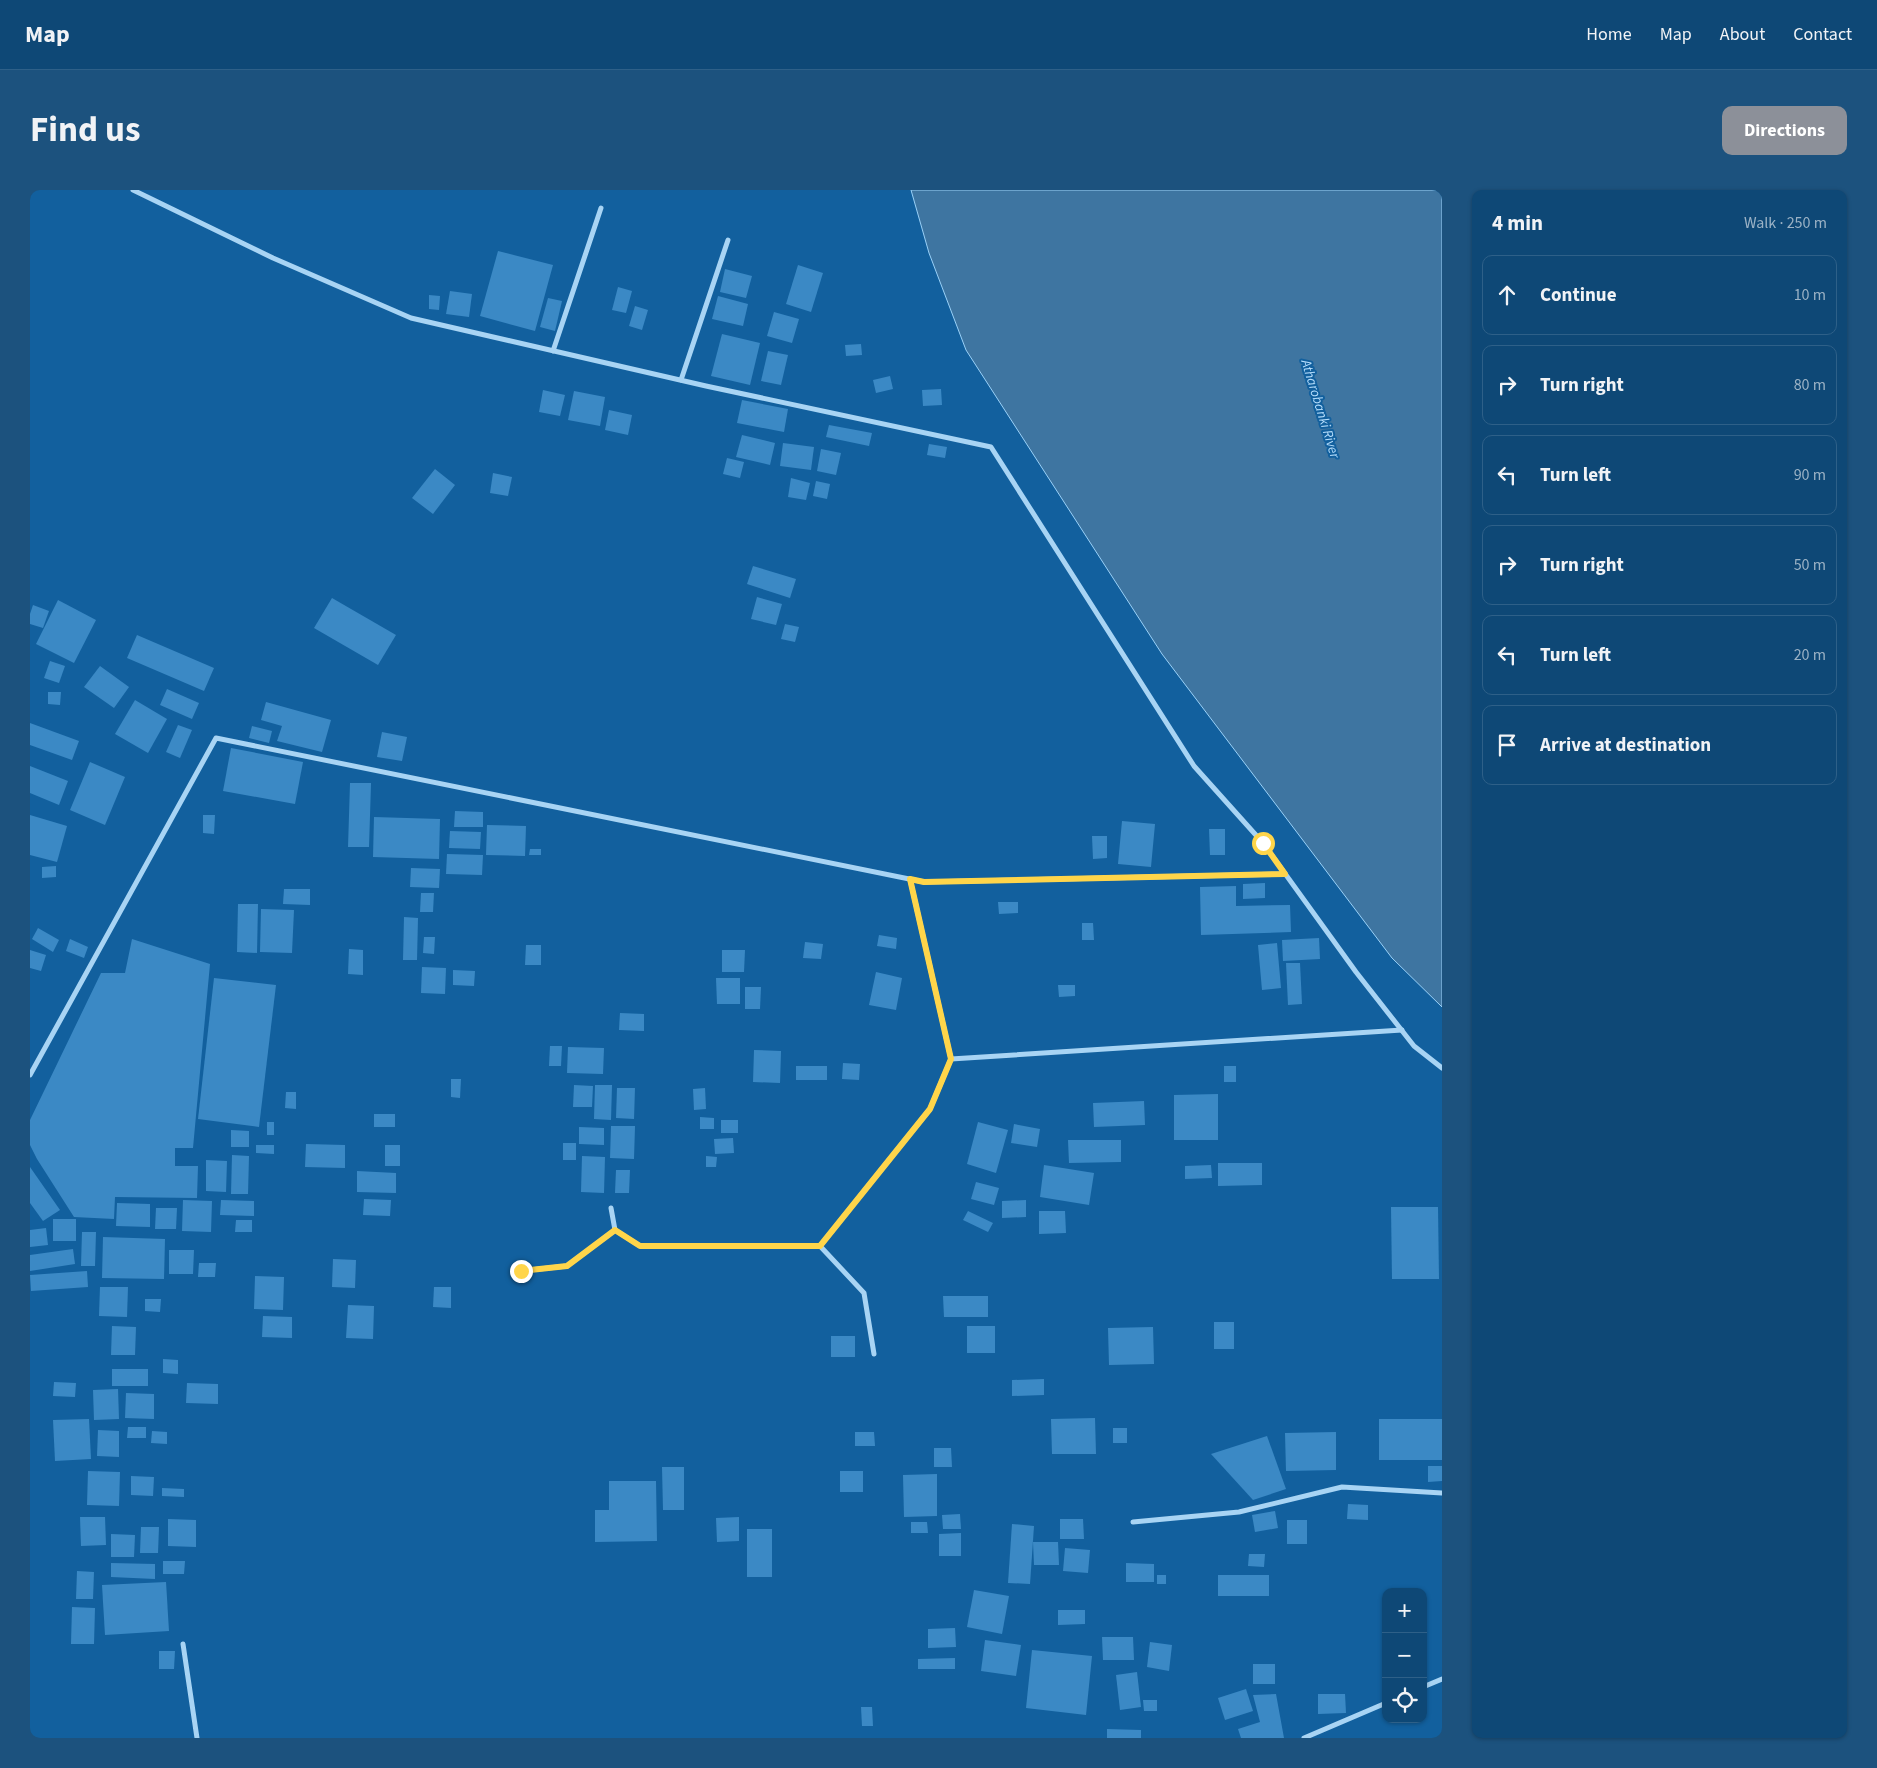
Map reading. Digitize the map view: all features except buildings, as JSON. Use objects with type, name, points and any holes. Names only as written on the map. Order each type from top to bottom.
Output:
[{"type":"street","points":[[133,190],[273,258],[411,318],[680,380],[991,447],[1194,766],[1263,843],[1356,972],[1414,1046],[1442,1068]]},
{"type":"street","points":[[553,351],[601,208]]},
{"type":"street","points":[[680,380],[728,240]]},
{"type":"street","points":[[30,1075],[216,738],[924,882],[1285,874]]},
{"type":"street","points":[[820,1246],[930,1109],[951,1059],[910,879]]},
{"type":"street","points":[[951,1059],[1402,1030]]},
{"type":"street","points":[[612,1208],[615,1230],[640,1246],[820,1246],[864,1293],[874,1354]]},
{"type":"street","points":[[521,1271],[567,1266],[615,1230]]},
{"type":"street","points":[[1133,1522],[1238,1512],[1342,1487],[1442,1493]]},
{"type":"street","points":[[183,1644],[197,1738]]},
{"type":"street","points":[[1427,1685],[1442,1679]]},
{"type":"street","points":[[1304,1738],[1382,1705]]},
{"type":"water","name":"Atharobanki River","points":[[911,190],[1442,190],[1442,1007],[1392,958],[1162,654],[966,350],[929,253]]},
{"type":"route","points":[[521,1271],[567,1266],[615,1230],[640,1246],[820,1246],[930,1109],[951,1059],[910,879],[924,882],[1285,874],[1263,843]]}]
